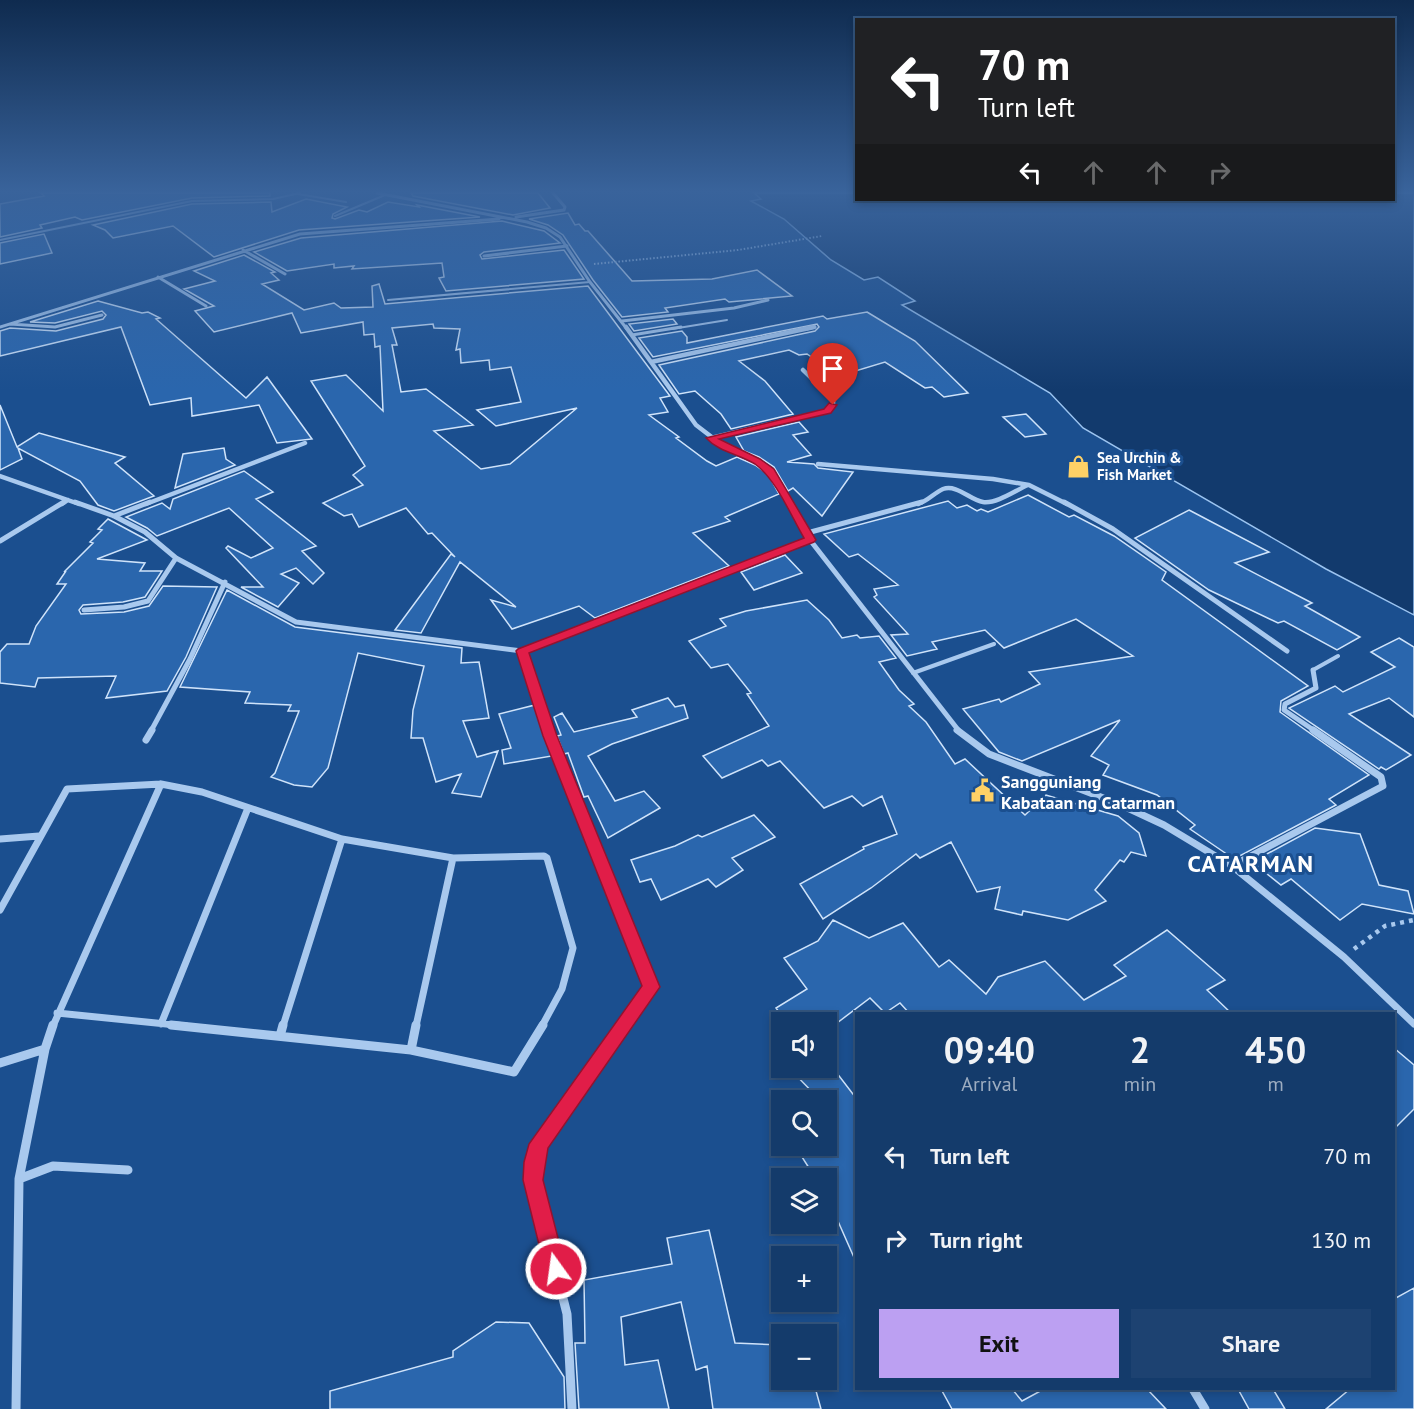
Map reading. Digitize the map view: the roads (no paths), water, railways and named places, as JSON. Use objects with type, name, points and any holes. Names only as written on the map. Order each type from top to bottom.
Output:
[{"type":"street","points":[[0,327],[215,259]]},
{"type":"street","points":[[258,259],[285,274]]},
{"type":"street","points":[[575,259],[696,425],[726,448],[757,461],[771,471],[810,540],[955,728],[989,754],[1119,804],[1164,825],[1232,866],[1344,957],[1414,1024]]},
{"type":"street","points":[[158,277],[206,306]]},
{"type":"street","points":[[622,321],[724,309],[768,300]]},
{"type":"street","points":[[9,324],[55,327],[102,315]]},
{"type":"street","points":[[651,362],[815,327]]},
{"type":"street","points":[[711,438],[827,411],[833,405],[833,399],[803,370]]},
{"type":"street","points":[[114,516],[305,443]]},
{"type":"street","points":[[818,464],[993,479],[1029,485],[1113,529],[1287,651]]},
{"type":"street","points":[[0,476],[114,516],[146,532],[176,558],[225,582],[296,622],[522,651],[810,540]]},
{"type":"street","points":[[807,533],[906,508],[929,500],[944,489],[954,489],[983,502],[994,500],[1029,485]]},
{"type":"street","points":[[0,541],[68,501]]},
{"type":"street","points":[[84,610],[124,607],[148,601],[176,558]]},
{"type":"street","points":[[146,740],[190,659],[225,582]]},
{"type":"street","points":[[522,651],[550,736],[651,987],[539,1144],[534,1162],[533,1180],[567,1314],[572,1409]]},
{"type":"street","points":[[1232,866],[1383,786],[1381,777],[1284,710],[1285,704],[1316,688],[1312,670]]},
{"type":"street","points":[[16,1409],[19,1179],[45,1049],[57,1013],[161,784]]},
{"type":"street","points":[[0,910],[67,789],[161,784],[202,792],[342,839],[453,858],[540,854],[548,858],[573,948],[562,989],[539,1033],[514,1072],[411,1050],[57,1013]]},
{"type":"street","points":[[161,1024],[248,808]]},
{"type":"street","points":[[0,839],[39,836]]},
{"type":"street","points":[[280,1036],[342,839]]},
{"type":"street","points":[[411,1050],[453,858]]},
{"type":"street","points":[[0,1063],[45,1049]]},
{"type":"street","points":[[19,1179],[54,1166],[128,1170]]},
{"type":"street","points":[[1194,1390],[1205,1409]]},
{"type":"lane","points":[[388,300],[590,282]]},
{"type":"lane","points":[[632,335],[727,320]]},
{"type":"lane","points":[[913,673],[994,645]]},
{"type":"lane","points":[[1312,670],[1338,656]]},
{"type":"water","points":[[830,259],[1414,259],[1414,615],[1326,569],[1083,428],[1050,393],[902,305],[915,301],[878,277],[864,280]]},
{"type":"place","name":"Sea Urchin & Fish Market","points":[[1079,466]]},
{"type":"place","name":"Sangguniang Kabataan ng Catarman","points":[[983,791]]},
{"type":"district","name":"CATARMAN","points":[[1251,863]]}]
